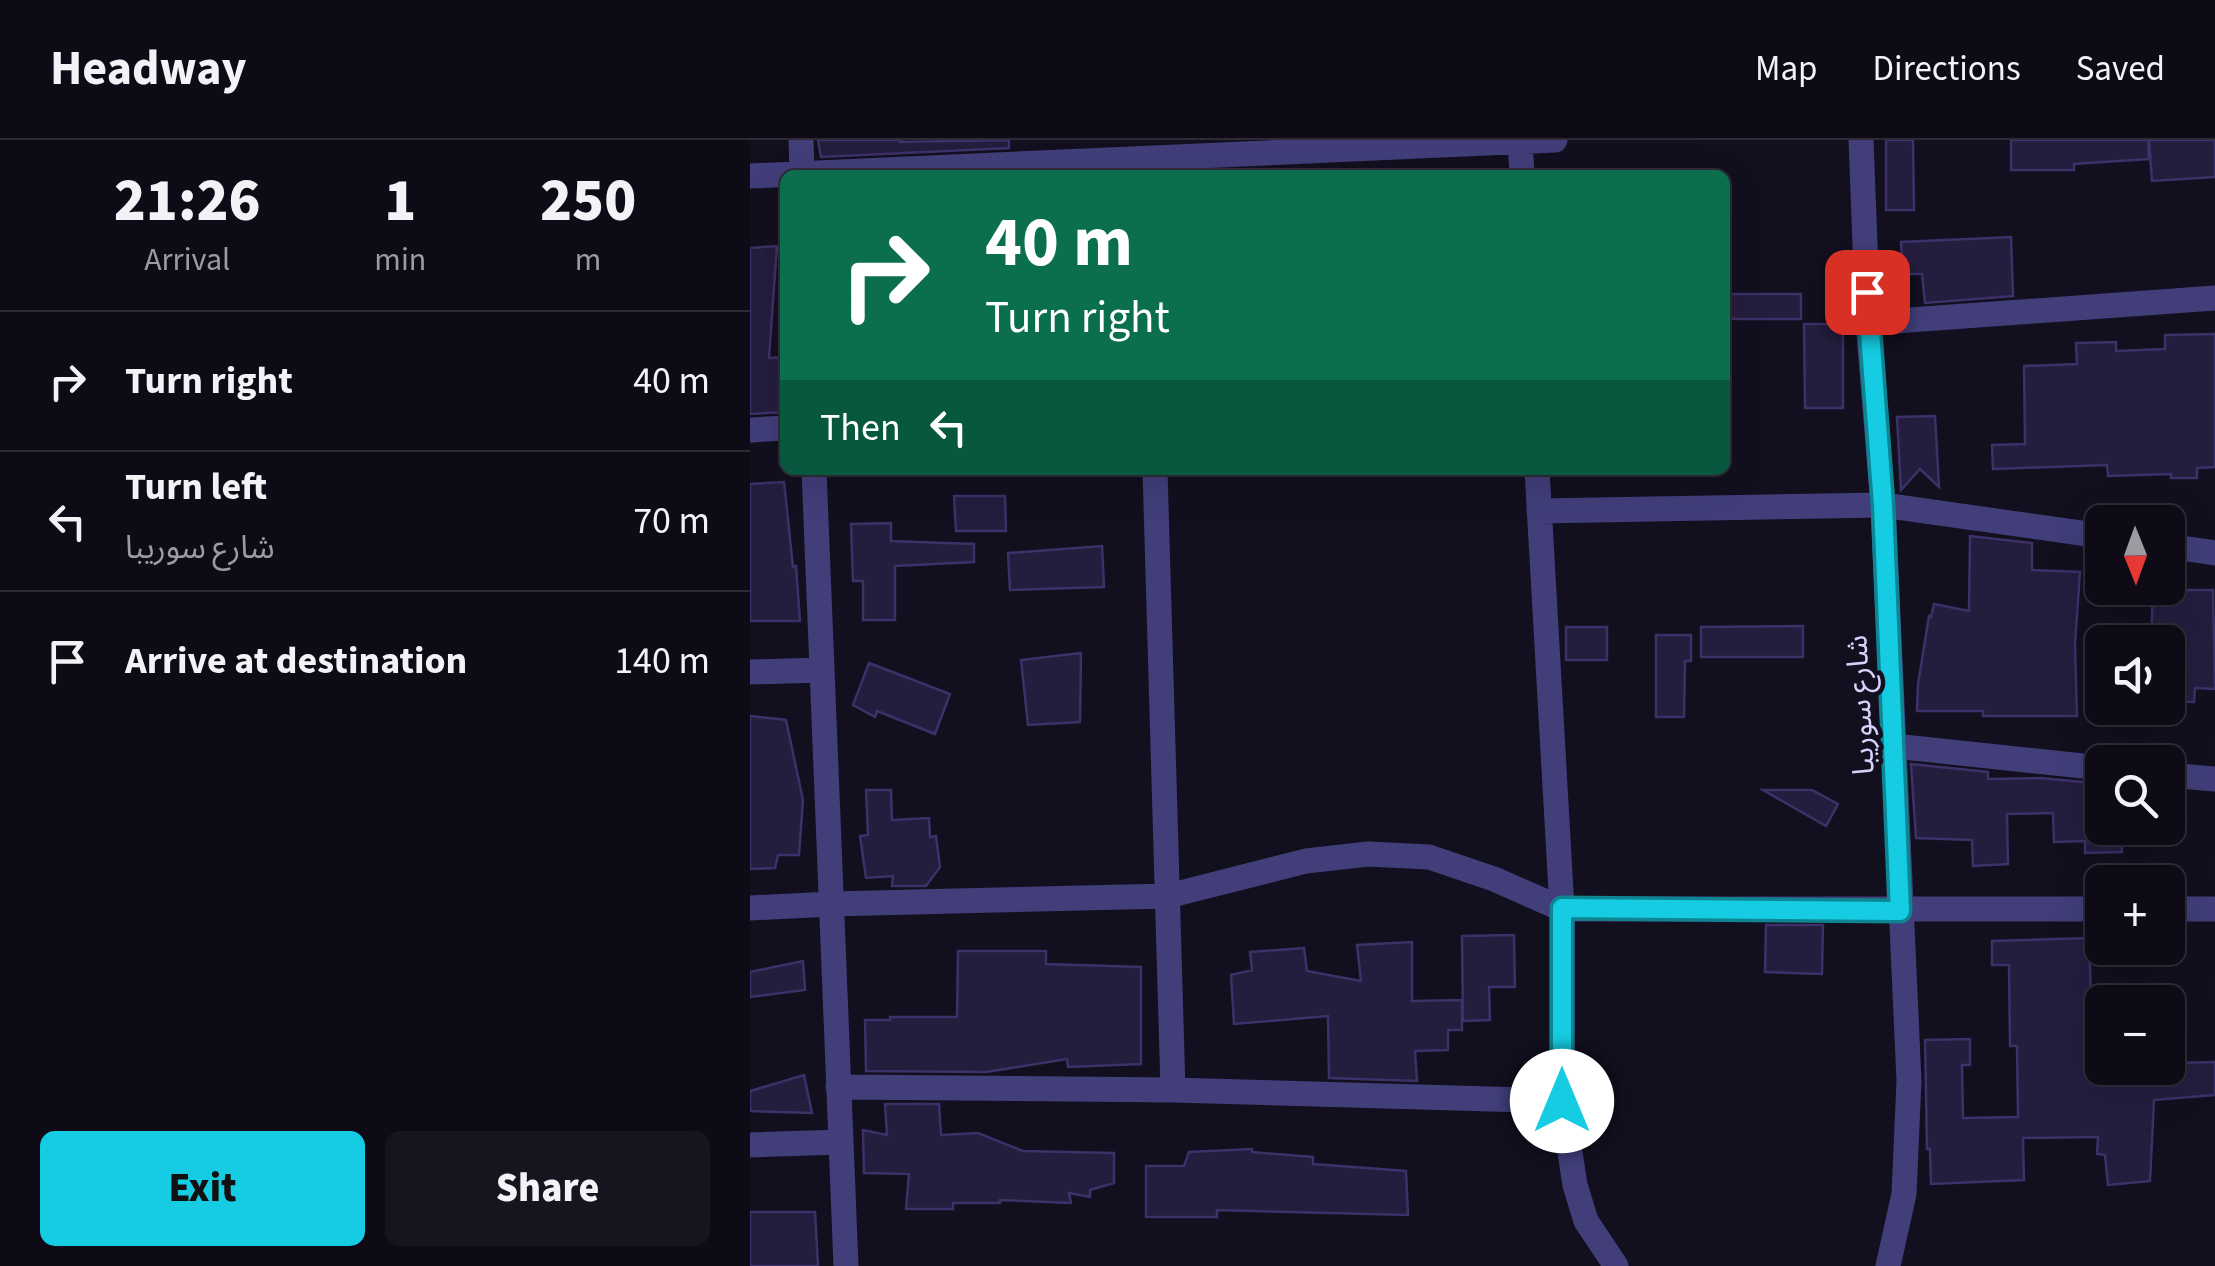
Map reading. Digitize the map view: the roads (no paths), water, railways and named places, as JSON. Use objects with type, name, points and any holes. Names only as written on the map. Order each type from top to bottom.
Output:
[{"type":"street","points":[[801,140],[802,170]]},
{"type":"street","points":[[854,170],[1040,152],[1146,167],[1273,147],[1554,140]]},
{"type":"street","name":"شارع سوريبا","points":[[1861,140],[1868,324],[1883,505],[1909,1080],[1904,1194],[1888,1266]]},
{"type":"street","points":[[1520,141],[1522,170]]},
{"type":"street","points":[[750,176],[780,175]]},
{"type":"street","points":[[1868,324],[2215,298]]},
{"type":"street","points":[[750,430],[780,428]]},
{"type":"street","points":[[814,475],[846,1266]]},
{"type":"street","points":[[1155,475],[1174,1090]]},
{"type":"street","points":[[1537,475],[1562,908],[1562,1101],[1575,1185],[1586,1221],[1616,1266]]},
{"type":"street","points":[[1539,511],[1883,505],[2085,534]]},
{"type":"street","points":[[2185,548],[2215,552]]},
{"type":"street","points":[[750,672],[822,670]]},
{"type":"street","points":[[1894,746],[2085,766]]},
{"type":"street","points":[[2185,776],[2215,778]]},
{"type":"street","points":[[750,908],[1168,896],[1306,861],[1368,854],[1428,856],[1562,908],[2085,909]]},
{"type":"street","points":[[2185,909],[2215,908]]},
{"type":"street","points":[[838,1086],[1562,1101]]},
{"type":"street","points":[[750,1146],[841,1142]]}]
